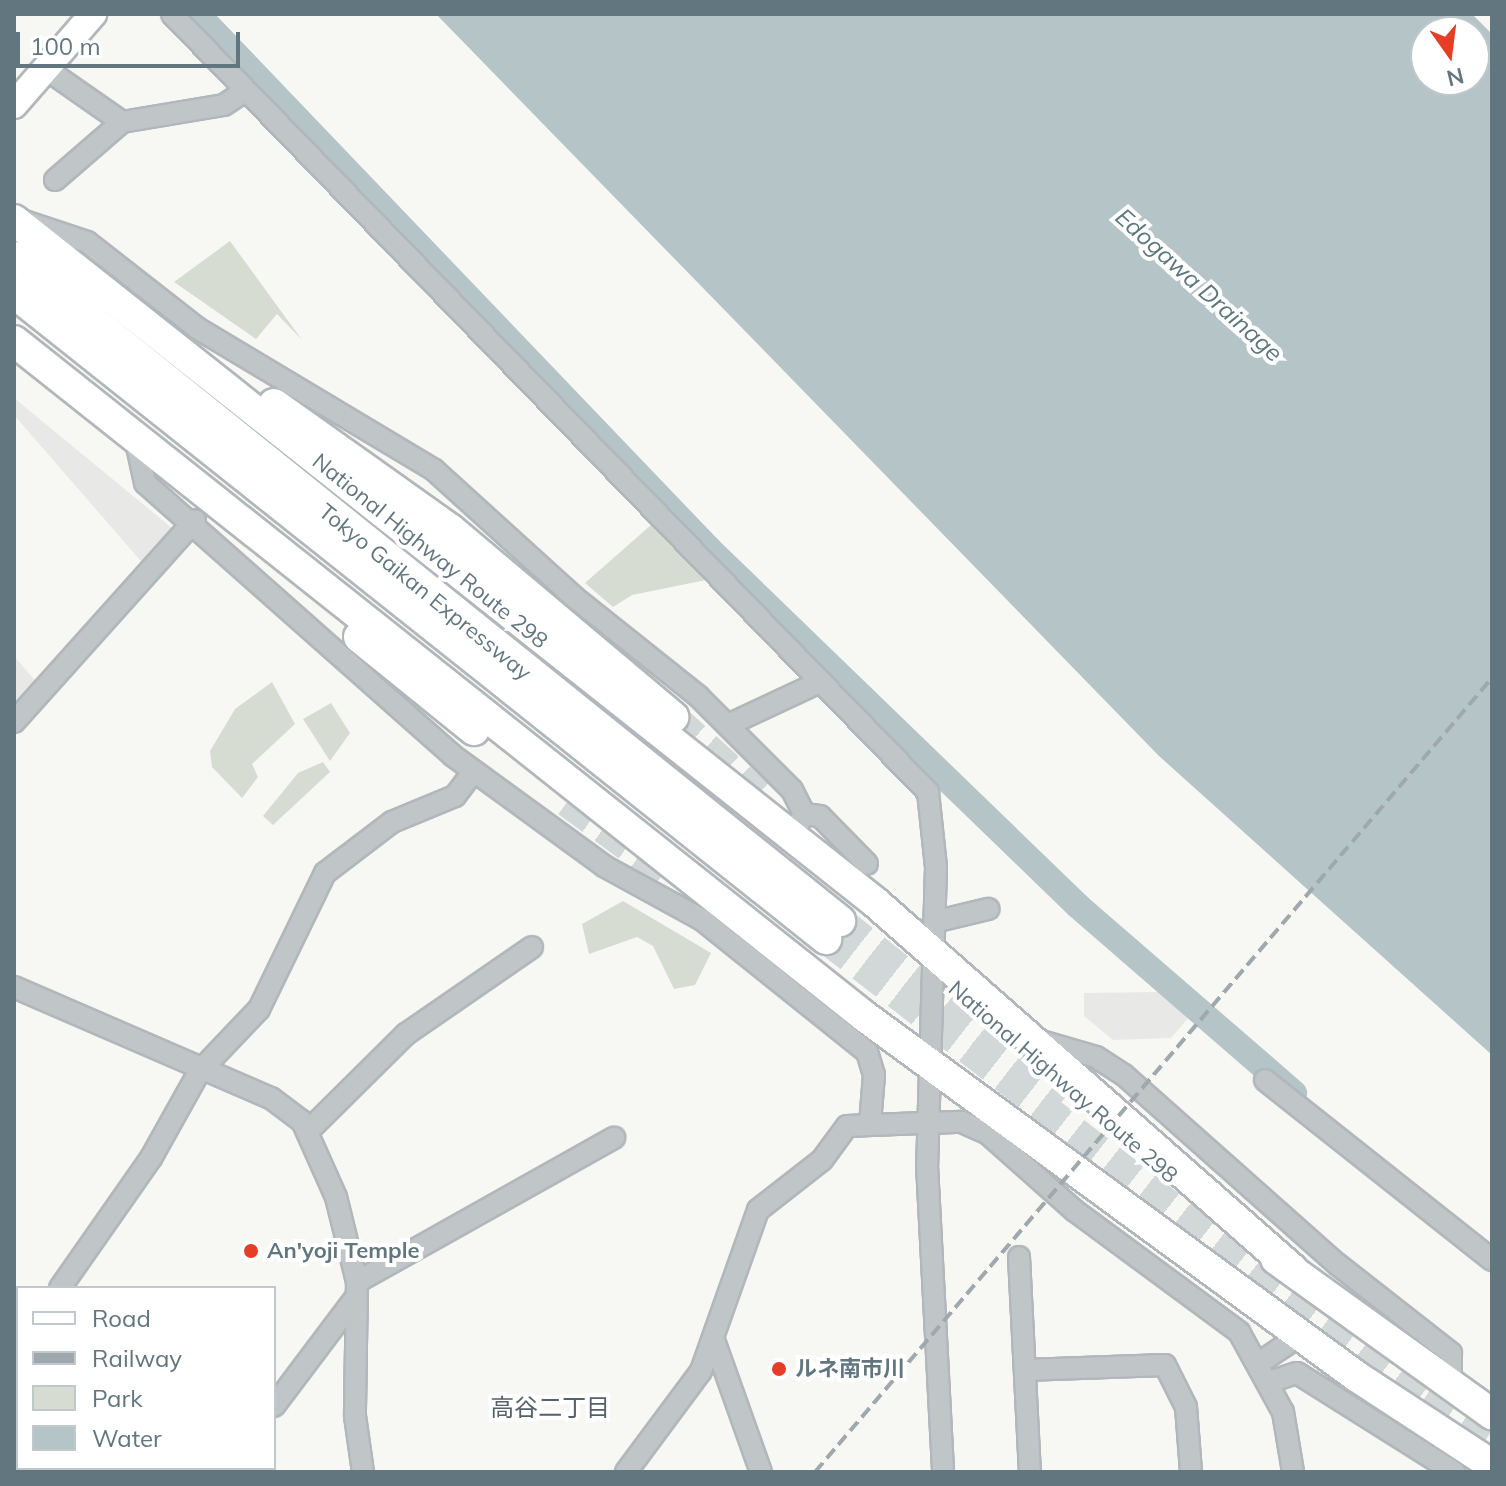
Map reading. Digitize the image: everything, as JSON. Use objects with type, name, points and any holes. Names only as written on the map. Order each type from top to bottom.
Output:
[{"type":"highway","name":"National Highway Route 298","points":[[14,219],[143,323],[856,873],[932,959],[1129,1145],[1451,1387],[1492,1414]]},
{"type":"highway","name":"Tokyo Gaikan Expressway","points":[[21,281],[833,930]]},
{"type":"highway","points":[[143,323],[450,529],[673,717]]},
{"type":"highway","name":"National Highway Route 298","points":[[14,341],[826,982],[928,1056]]},
{"type":"highway","points":[[202,487],[353,632],[567,802]]},
{"type":"highway","name":"National Highway Route 298","points":[[932,959],[1034,1039],[1292,1269]]},
{"type":"highway","name":"National Highway Route 298","points":[[826,982],[864,1016],[1097,1164],[1292,1326],[1492,1465]]},
{"type":"main road","points":[[14,105],[93,14]]},
{"type":"street","points":[[172,14],[928,792],[934,922],[926,1123],[943,1472]]},
{"type":"street","points":[[46,69],[122,122]]},
{"type":"street","points":[[55,180],[122,122],[224,105],[245,91]]},
{"type":"street","points":[[14,219],[87,242],[197,328],[427,465],[728,725],[800,798],[797,826]]},
{"type":"street","points":[[135,437],[140,477],[195,520],[474,771],[604,866],[701,919],[833,1026],[872,1062],[870,1124]]},
{"type":"street","points":[[14,722],[195,520]]},
{"type":"street","points":[[728,725],[820,682]]},
{"type":"street","points":[[61,1286],[151,1158],[199,1072],[259,1009],[325,873],[392,822],[455,796],[474,771]]},
{"type":"street","points":[[934,922],[988,909]]},
{"type":"street","points":[[308,1131],[406,1034],[532,947]]},
{"type":"street","points":[[14,987],[199,1072],[271,1098],[295,1112],[308,1131],[336,1197],[355,1291],[360,1376],[355,1416],[363,1472]]},
{"type":"street","points":[[833,1026],[844,1016],[864,1016]]},
{"type":"street","points":[[1034,1039],[1096,1057],[1124,1075],[1337,1264],[1451,1353],[1451,1387]]},
{"type":"street","points":[[1265,1080],[1492,1260]]},
{"type":"street","points":[[626,1472],[715,1343],[758,1210],[822,1160],[839,1132],[870,1124],[962,1122],[986,1132],[1047,1171],[1115,1237],[1232,1325],[1269,1382],[1289,1433],[1293,1472]]},
{"type":"street","points":[[276,1403],[355,1291],[614,1138]]},
{"type":"street","points":[[1019,1257],[1030,1472]]},
{"type":"street","points":[[1259,1363],[1286,1345],[1292,1326]]},
{"type":"street","points":[[715,1343],[761,1472]]},
{"type":"street","points":[[1025,1370],[1165,1365],[1186,1407],[1191,1472]]},
{"type":"street","points":[[1269,1382],[1297,1373],[1454,1472]]},
{"type":"shaded area","points":[[14,398],[178,533],[146,567],[14,415]]},
{"type":"shaded area","points":[[14,656],[38,684],[14,712]]},
{"type":"shaded area","points":[[1158,992],[1189,1017],[1171,1038],[1113,1040],[1084,1016],[1084,993]]},
{"type":"green space","points":[[230,241],[302,340],[277,314],[256,339],[174,282]]},
{"type":"green space","points":[[651,525],[706,580],[632,595],[613,607],[585,583]]},
{"type":"green space","points":[[272,682],[295,724],[252,764],[258,777],[242,798],[212,767],[210,751],[235,709]]},
{"type":"green space","points":[[331,703],[350,733],[330,761],[303,719]]},
{"type":"green space","points":[[323,762],[330,772],[273,825],[263,816],[298,773]]},
{"type":"green space","points":[[623,901],[711,953],[695,985],[674,989],[653,946],[637,937],[589,954],[582,924]]},
{"type":"water","name":"Edogawa Drainage","points":[[436,14],[1472,14],[1474,16],[1410,16],[1410,96],[1490,96],[1490,32],[1492,34],[1492,1055],[1159,756]]},
{"type":"waterway","points":[[197,14],[709,549],[1078,906],[1294,1093]]},
{"type":"tunnel","points":[[673,717],[758,794]]},
{"type":"tunnel","points":[[567,802],[671,878]]},
{"type":"tunnel","points":[[840,921],[1063,1100]]},
{"type":"tunnel","points":[[826,939],[1443,1417]]},
{"type":"tunnel","points":[[1430,1390],[1492,1431]]},
{"type":"railway","points":[[815,1472],[1492,678]]},
{"type":"place","name":"An'yoji Temple","points":[[251,1251]]},
{"type":"place","name":"ルネ南市川","points":[[779,1369]]},
{"type":"district","name":"高谷二丁目","points":[[550,1408]]}]
